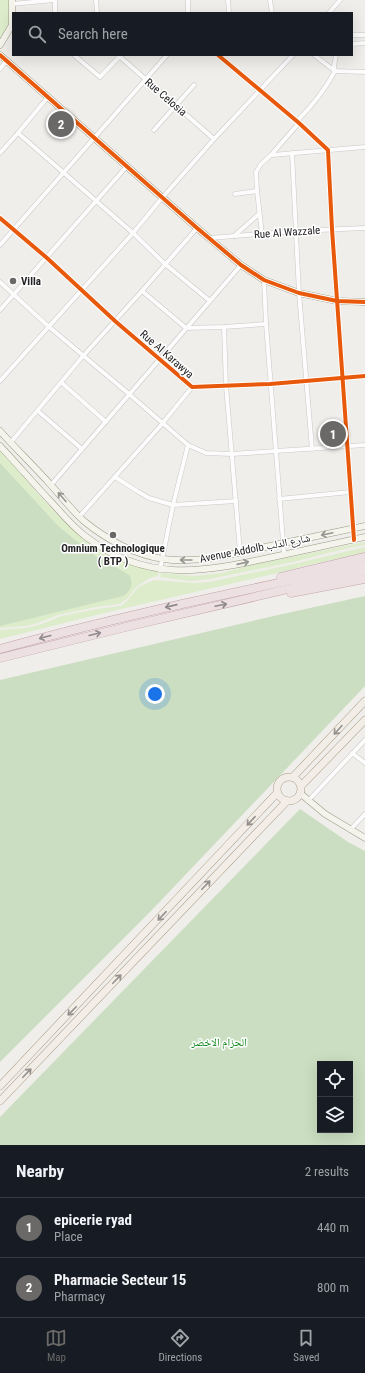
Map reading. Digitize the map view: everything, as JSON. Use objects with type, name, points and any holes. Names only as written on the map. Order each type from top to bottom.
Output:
[{"type":"highway","points":[[237,591],[244,587],[263,581],[365,557]]},
{"type":"highway","points":[[0,649],[119,618],[237,591],[365,565]]},
{"type":"highway","points":[[0,658],[130,626],[365,572]]},
{"type":"highway","points":[[237,602],[262,599],[365,579]]},
{"type":"highway","points":[[0,645],[28,642]]},
{"type":"highway","points":[[0,662],[30,651]]},
{"type":"main road","points":[[293,777],[365,701]]},
{"type":"main road","points":[[301,786],[365,720]]},
{"type":"main road","points":[[0,1086],[277,793],[280,781],[286,777],[293,777],[301,786],[301,794],[295,800],[287,801],[279,797],[277,793]]},
{"type":"main road","points":[[0,1101],[287,801]]},
{"type":"street","points":[[0,45],[10,32],[12,26],[12,2],[54,0],[55,12]]},
{"type":"street","points":[[96,0],[97,12]]},
{"type":"street","points":[[188,0],[188,12]]},
{"type":"street","points":[[228,0],[229,12]]},
{"type":"street","points":[[270,0],[272,12]]},
{"type":"street","points":[[330,12],[340,0]]},
{"type":"street","points":[[353,35],[365,35]]},
{"type":"street","points":[[353,44],[365,43]]},
{"type":"street","points":[[0,55],[196,228],[241,265],[264,280],[299,293],[337,301],[365,302]]},
{"type":"street","points":[[75,56],[99,76],[102,76],[119,56]]},
{"type":"street","name":"Rue Celosia","points":[[121,56],[146,80],[214,139]]},
{"type":"street","points":[[0,246],[166,56]]},
{"type":"street","points":[[220,56],[298,122],[328,150],[332,229],[354,540]]},
{"type":"street","points":[[0,381],[133,233],[214,139],[292,56]]},
{"type":"street","points":[[315,56],[335,71],[365,72]]},
{"type":"street","points":[[262,234],[256,177],[258,168],[272,155],[325,90],[335,71],[334,66],[336,56]]},
{"type":"street","points":[[0,68],[6,61]]},
{"type":"street","points":[[154,130],[194,85]]},
{"type":"street","points":[[1,149],[18,133],[48,96]]},
{"type":"street","points":[[18,133],[133,233],[165,264],[210,301]]},
{"type":"street","points":[[272,155],[365,147]]},
{"type":"street","points":[[292,153],[299,293],[312,449]]},
{"type":"street","points":[[0,310],[127,166]]},
{"type":"street","points":[[235,194],[257,191]]},
{"type":"street","points":[[234,236],[259,214]]},
{"type":"street","name":"Rue Al Karawya","points":[[0,218],[47,258],[115,321],[192,387],[270,384],[365,376]]},
{"type":"street","points":[[11,442],[62,383],[83,356],[142,291],[196,228]]},
{"type":"street","name":"Rue Al Wazzale","points":[[209,238],[297,231],[365,228]]},
{"type":"street","points":[[51,485],[241,265]]},
{"type":"street","points":[[264,280],[270,384],[284,554]]},
{"type":"street","points":[[0,282],[48,326],[188,446],[206,453],[232,454],[365,446]]},
{"type":"street","points":[[142,291],[186,328],[266,324]]},
{"type":"street","points":[[224,327],[226,386],[240,552]]},
{"type":"street","points":[[62,383],[106,422]]},
{"type":"street","points":[[79,517],[162,424],[192,387]]},
{"type":"street","points":[[38,411],[82,449]]},
{"type":"street","name":"Avenue Addolb شارع الدلب","points":[[0,431],[79,517],[116,543],[136,552],[162,559],[202,559],[365,526]]},
{"type":"street","name":"Avenue Addolb شارع الدلب","points":[[0,446],[65,518],[85,536],[106,550],[121,557],[160,570],[185,571],[234,565],[365,537]]},
{"type":"street","points":[[160,570],[188,446]]},
{"type":"street","points":[[115,477],[137,492],[149,498],[174,505],[236,501]]},
{"type":"street","points":[[279,499],[350,492]]},
{"type":"street","points":[[308,801],[365,740]]},
{"type":"street","points":[[352,753],[365,763]]},
{"type":"street","points":[[301,794],[325,814],[365,838]]},
{"type":"street","points":[[350,830],[365,814]]},
{"type":"green space","points":[[0,0],[9,0],[10,23],[0,39]]},
{"type":"green space","points":[[0,450],[69,526],[88,541],[109,554],[132,564],[159,572],[158,576],[150,578],[136,587],[127,599],[119,604],[58,615],[26,626],[0,628]]},
{"type":"green space","points":[[0,463],[59,527],[98,558],[129,575],[131,578],[131,587],[126,594],[123,596],[0,626]]},
{"type":"green space","points":[[365,542],[365,545],[210,579],[190,581],[160,577],[161,573],[194,576],[222,573],[251,565]]},
{"type":"green space","points":[[365,547],[365,553],[117,610],[0,639],[0,630],[26,628],[42,624],[61,616],[121,606],[138,587],[154,580],[194,583],[209,582]]},
{"type":"green space","points":[[365,596],[365,686],[150,912],[0,1062],[0,680]]},
{"type":"green space","name":"الحزام الاخضر","points":[[300,809],[348,842],[365,851],[365,1145],[0,1145],[0,1117]]},
{"type":"cycle path","points":[[0,55],[241,265],[264,280],[299,293],[337,301],[365,302]]},
{"type":"cycle path","points":[[219,56],[299,123],[328,150],[332,229],[354,540]]},
{"type":"cycle path","points":[[0,218],[47,258],[115,321],[192,387],[270,384],[365,376]]},
{"type":"place","name":"Pharmacie Secteur 15","points":[[61,124]]},
{"type":"place","name":"Villa","points":[[13,281]]},
{"type":"place","name":"epicerie ryad","points":[[333,434]]},
{"type":"place","name":"Omnium Technologique ( BTP )","points":[[113,535]]}]
